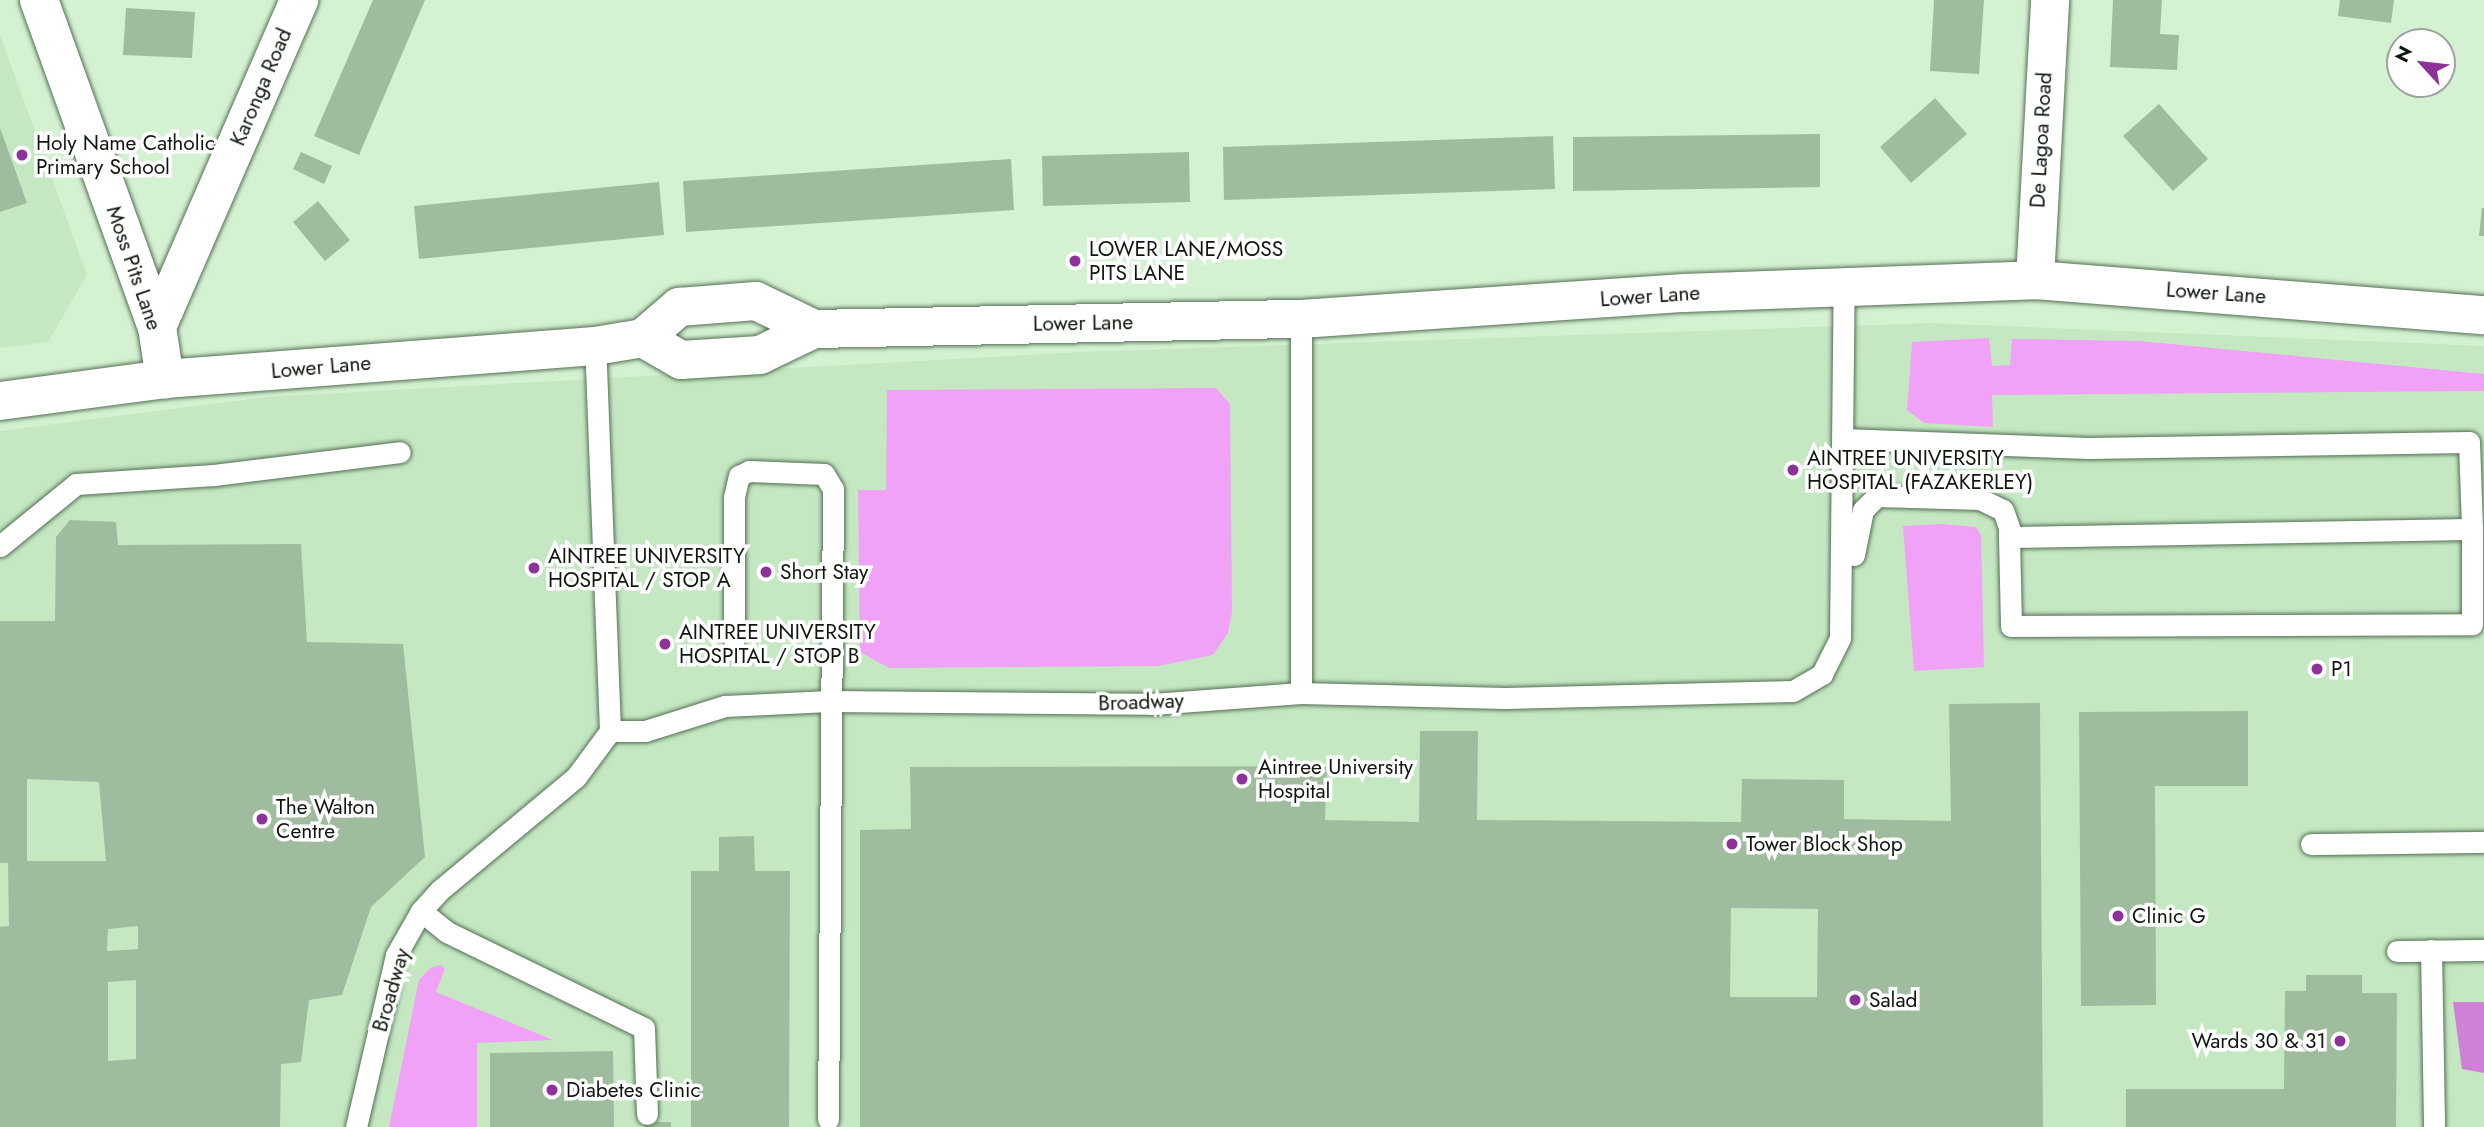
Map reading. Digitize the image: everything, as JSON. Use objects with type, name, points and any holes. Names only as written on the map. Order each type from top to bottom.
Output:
[{"type":"street","name":"Moss Pits Lane","points":[[39,0],[156,327],[165,379]]},
{"type":"street","name":"Karonga Road","points":[[156,327],[299,0]]},
{"type":"street","name":"De Lagoa Road","points":[[2035,281],[2050,0]]},
{"type":"street","name":"Lower Lane","points":[[643,338],[681,360],[760,355],[814,329],[1301,319],[1844,285],[2035,281],[2484,315]]},
{"type":"street","name":"Lower Lane","points":[[0,401],[165,379],[595,346],[643,338],[679,307],[756,302],[814,329]]},
{"type":"lane","points":[[1844,285],[1844,597]]},
{"type":"lane","points":[[1301,319],[1301,693]]},
{"type":"lane","points":[[595,346],[610,731]]},
{"type":"lane","points":[[1843,439],[2088,447],[2469,442],[2472,624],[2011,626],[2009,537],[2003,510],[1996,504],[1980,499],[1877,496],[1863,510],[1844,597]]},
{"type":"lane","points":[[0,546],[76,484],[214,475],[400,452]]},
{"type":"lane","points":[[734,639],[734,497],[739,476],[749,471],[824,474],[833,489],[829,701],[828,1119]]},
{"type":"lane","points":[[2009,537],[2472,529]]},
{"type":"lane","name":"Broadway","points":[[356,1127],[396,955],[421,911],[440,890],[576,777],[610,731],[645,731],[724,706],[829,701],[1152,705],[1301,693],[1505,698],[1793,691],[1829,664],[1840,638],[1844,597]]},
{"type":"lane","points":[[2311,844],[2484,842]]},
{"type":"lane","points":[[421,911],[447,932],[644,1028],[647,1114]]},
{"type":"lane","points":[[2431,950],[2434,1127]]},
{"type":"lane","points":[[2397,951],[2484,950]]},
{"type":"shaded area","name":"Holy Name Catholic Primary School","points":[[0,35],[87,275],[48,342],[0,348]]},
{"type":"shaded area","name":"Aintree University Hospital","points":[[1931,323],[2484,346],[2484,1127],[0,1127],[0,431],[266,397],[1079,352]]},
{"type":"shaded area","points":[[1989,338],[1992,366],[2010,365],[2012,339],[2139,341],[2484,374],[2484,391],[1992,395],[1993,427],[1924,423],[1907,410],[1912,342]]},
{"type":"shaded area","points":[[1216,388],[1230,404],[1232,612],[1228,633],[1213,655],[1158,666],[889,668],[860,652],[858,490],[886,490],[887,390]]},
{"type":"shaded area","points":[[1943,524],[1976,527],[1981,535],[1984,667],[1914,671],[1903,526]]},
{"type":"shaded area","points":[[441,965],[445,968],[436,992],[553,1040],[477,1043],[477,1127],[389,1127],[419,980],[430,968]]},
{"type":"shaded area","points":[[2453,1002],[2484,1002],[2484,1073],[2462,1069]]},
{"type":"building","points":[[373,0],[425,0],[359,155],[314,136]]},
{"type":"building","points":[[1934,0],[1984,0],[1979,74],[1930,71]]},
{"type":"building","points":[[2113,0],[2162,0],[2160,34],[2179,35],[2177,70],[2110,67]]},
{"type":"building","points":[[2340,0],[2394,0],[2391,23],[2338,16]]},
{"type":"building","points":[[126,8],[195,12],[192,58],[123,55]]},
{"type":"building","points":[[1935,98],[1967,134],[1911,183],[1880,147]]},
{"type":"building","points":[[2159,104],[2208,159],[2173,191],[2123,136]]},
{"type":"building","points":[[0,128],[27,203],[0,212]]},
{"type":"building","points":[[1820,134],[1820,187],[1573,191],[1573,137]]},
{"type":"building","points":[[1553,136],[1555,189],[1224,200],[1223,147]]},
{"type":"building","points":[[301,152],[332,166],[324,184],[293,169]]},
{"type":"building","points":[[1189,152],[1190,202],[1043,206],[1042,156]]},
{"type":"building","points":[[1011,159],[1014,210],[686,232],[683,181]]},
{"type":"building","points":[[659,182],[664,235],[419,259],[414,206]]},
{"type":"building","points":[[318,201],[350,240],[325,261],[293,222]]},
{"type":"building","points":[[2482,208],[2484,236],[2479,236]]},
{"type":"building","name":"The Walton Centre","points":[[70,520],[116,522],[118,545],[301,544],[307,642],[403,644],[425,857],[371,907],[342,995],[309,1000],[301,1062],[281,1064],[280,1127],[0,1127],[0,927],[9,926],[8,863],[0,863],[0,621],[55,621],[56,537]],"holes":[[[27,779],[99,782],[106,861],[27,861]],[[138,926],[138,949],[107,951],[108,929]],[[136,980],[136,1059],[108,1061],[108,982]]]},
{"type":"building","points":[[2040,703],[2043,1127],[860,1127],[860,830],[911,829],[910,767],[1327,766],[1325,820],[1419,822],[1420,731],[1478,731],[1477,820],[1741,822],[1742,779],[1844,780],[1844,819],[1951,821],[1949,704]],"holes":[[[1731,908],[1818,909],[1817,997],[1730,997]]]},
{"type":"building","name":"Clinic G","points":[[2248,711],[2248,786],[2155,786],[2156,1005],[2081,1006],[2079,712]]},
{"type":"building","points":[[754,836],[755,871],[790,871],[789,1127],[691,1127],[691,871],[719,871],[719,837]]},
{"type":"building","name":"Wards 30 & 31","points":[[2306,975],[2362,975],[2362,993],[2397,993],[2396,1127],[2126,1127],[2126,1089],[2284,1089],[2285,991],[2306,991]]},
{"type":"building","name":"Diabetes Clinic","points":[[613,1051],[614,1127],[490,1127],[490,1053]]},
{"type":"building","points":[[644,1122],[671,1122],[671,1127],[644,1127]]},
{"type":"place","name":"Holy Name Catholic Primary School","points":[[22,155]]},
{"type":"place","name":"LOWER LANE/MOSS PITS LANE","points":[[1075,261]]},
{"type":"place","name":"AINTREE UNIVERSITY HOSPITAL (FAZAKERLEY)","points":[[1793,470]]},
{"type":"place","name":"AINTREE UNIVERSITY HOSPITAL / STOP A","points":[[534,568]]},
{"type":"place","name":"Short Stay","points":[[766,572]]},
{"type":"place","name":"AINTREE UNIVERSITY HOSPITAL / STOP B","points":[[665,644]]},
{"type":"place","name":"P1","points":[[2317,669]]},
{"type":"place","name":"Aintree University Hospital","points":[[1242,779]]},
{"type":"place","name":"The Walton Centre","points":[[262,819]]},
{"type":"place","name":"Tower Block Shop","points":[[1732,844]]},
{"type":"place","name":"Clinic G","points":[[2118,916]]},
{"type":"place","name":"Salad","points":[[1855,1000]]},
{"type":"place","name":"Wards 30 & 31","points":[[2340,1041]]},
{"type":"place","name":"Diabetes Clinic","points":[[552,1090]]}]
